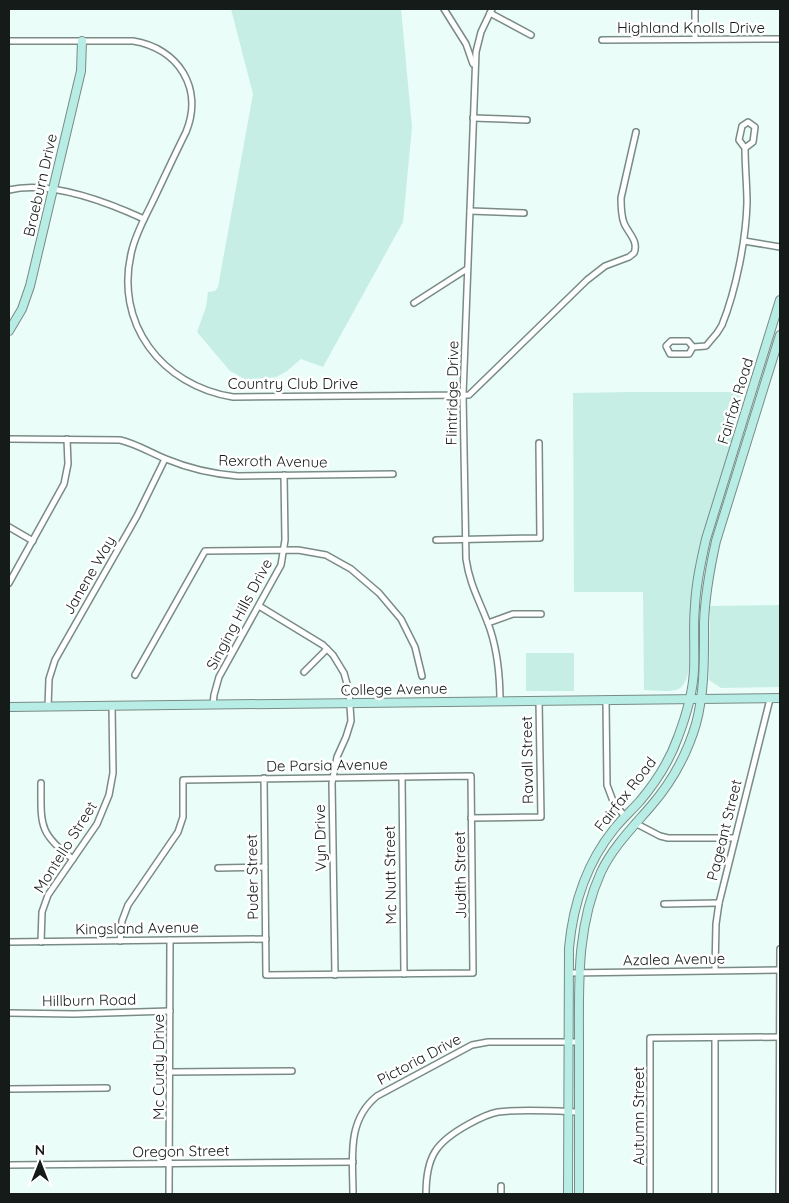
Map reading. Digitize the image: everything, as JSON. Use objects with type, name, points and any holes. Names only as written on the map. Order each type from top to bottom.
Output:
[{"type":"main road","name":"Braeburn Drive","points":[[9,331],[22,309],[28,292],[81,72],[82,41]]},
{"type":"main road","name":"Fairfax Road","points":[[568,1194],[568,972],[570,930],[579,894],[598,853],[649,789],[667,762],[679,735],[689,700],[694,672],[695,604],[706,539],[780,300]]},
{"type":"main road","points":[[778,350],[774,347],[773,336],[780,309]]},
{"type":"main road","name":"Fairfax Road","points":[[579,1194],[579,973],[583,929],[591,897],[609,858],[660,795],[679,766],[691,739],[702,700],[705,605],[716,541],[778,350],[780,335]]},
{"type":"main road","points":[[760,364],[761,370],[756,388],[761,398]]},
{"type":"main road","name":"College Avenue","points":[[9,708],[780,698]]},
{"type":"street","name":"Flintridge Drive","points":[[444,9],[470,53],[475,79]]},
{"type":"street","points":[[694,9],[695,40]]},
{"type":"street","name":"Flintridge Drive","points":[[491,11],[478,41],[475,79],[463,395],[466,559],[470,583],[488,623],[498,661],[500,702]]},
{"type":"street","points":[[491,11],[531,35]]},
{"type":"street","name":"Highland Knolls Drive","points":[[602,40],[780,39]]},
{"type":"street","name":"Country Club Drive","points":[[9,41],[133,41],[152,46],[166,53],[178,65],[190,88],[192,107],[188,125],[136,237],[129,261],[128,285],[131,310],[141,334],[154,355],[170,371],[189,383],[210,392],[234,397],[463,395]]},
{"type":"street","points":[[473,118],[527,120]]},
{"type":"street","points":[[692,347],[706,346],[717,333],[726,316],[744,241],[747,200],[745,148],[739,140],[742,126],[748,122],[754,127],[753,142],[745,148]]},
{"type":"street","points":[[463,395],[469,395],[587,280],[605,266],[632,256],[636,249],[635,242],[625,224],[621,208],[622,190],[636,132]]},
{"type":"street","points":[[9,190],[30,187],[53,189],[106,202],[144,219]]},
{"type":"street","points":[[470,211],[524,213]]},
{"type":"street","points":[[744,241],[780,247]]},
{"type":"street","points":[[414,303],[468,269]]},
{"type":"street","points":[[671,341],[688,341],[692,347],[689,354],[670,354],[666,346],[671,341]]},
{"type":"street","points":[[9,583],[64,484],[68,464],[68,439]]},
{"type":"street","name":"Rexroth Avenue","points":[[9,440],[120,440],[138,445],[165,459],[197,470],[221,474],[393,474]]},
{"type":"street","points":[[436,540],[540,538],[539,443]]},
{"type":"street","name":"Janene Way","points":[[48,707],[49,679],[55,660],[137,516],[165,459]]},
{"type":"street","name":"Singing Hills Drive","points":[[213,705],[219,677],[277,574],[284,550],[284,475]]},
{"type":"street","points":[[9,527],[33,541]]},
{"type":"street","points":[[135,675],[205,551],[298,550],[326,555],[351,569],[379,593],[401,619],[415,648],[422,676]]},
{"type":"street","name":"Vyn Drive","points":[[259,606],[314,638],[327,649],[344,673],[351,704],[349,729],[337,757],[333,778],[334,974]]},
{"type":"street","points":[[488,623],[513,614],[541,614]]},
{"type":"street","points":[[304,672],[327,649]]},
{"type":"street","name":"Pageant Street","points":[[715,970],[716,924],[719,903],[770,699]]},
{"type":"street","name":"Ravall Street","points":[[472,818],[541,818],[539,701]]},
{"type":"street","points":[[606,701],[607,785],[614,801],[625,817]]},
{"type":"street","name":"Montello Street","points":[[41,942],[41,921],[44,903],[97,824],[109,795],[112,773],[112,706]]},
{"type":"street","name":"De Parsia Avenue","points":[[120,941],[122,921],[128,905],[178,832],[182,817],[183,780],[471,776]]},
{"type":"street","name":"Judith Street","points":[[404,974],[473,973],[471,776]]},
{"type":"street","name":"Mc Nutt Street","points":[[402,777],[404,974]]},
{"type":"street","name":"Puder Street","points":[[264,778],[266,975],[334,974]]},
{"type":"street","points":[[40,783],[41,813],[44,828],[51,841],[73,859]]},
{"type":"street","points":[[635,824],[668,838],[735,838]]},
{"type":"street","points":[[218,868],[265,867]]},
{"type":"street","points":[[664,904],[719,903]]},
{"type":"street","name":"Kingsland Avenue","points":[[9,942],[266,939]]},
{"type":"street","name":"Mc Curdy Drive","points":[[170,940],[170,1194]]},
{"type":"street","points":[[779,1194],[780,949]]},
{"type":"street","name":"Azalea Avenue","points":[[568,972],[780,970]]},
{"type":"street","points":[[334,974],[404,974]]},
{"type":"street","name":"Hillburn Road","points":[[9,1014],[170,1011]]},
{"type":"street","points":[[715,1194],[715,1038],[780,1037]]},
{"type":"street","name":"Autumn Street","points":[[650,1194],[650,1038],[715,1038]]},
{"type":"street","name":"Pictoria Drive","points":[[353,1194],[353,1139],[357,1121],[365,1107],[383,1092],[472,1045],[488,1042],[579,1042]]},
{"type":"street","points":[[170,1072],[292,1071]]},
{"type":"street","points":[[9,1089],[107,1088]]},
{"type":"street","points":[[426,1194],[426,1177],[430,1161],[439,1146],[456,1131],[482,1117],[499,1112],[579,1112]]},
{"type":"street","name":"Oregon Street","points":[[9,1165],[353,1162]]},
{"type":"street","points":[[501,1186],[501,1194]]},
{"type":"green space","points":[[231,9],[401,9],[412,127],[403,222],[323,367],[301,359],[287,371],[276,377],[247,380],[230,371],[197,332],[206,307],[208,292],[215,291],[218,287],[253,94]]},
{"type":"green space","points":[[742,392],[691,625],[691,651],[688,672],[682,687],[672,691],[644,690],[643,592],[574,592],[573,393]]},
{"type":"green space","points":[[780,605],[780,687],[721,688],[709,680],[710,606]]},
{"type":"green space","points":[[526,653],[574,653],[574,691],[526,691]]}]
